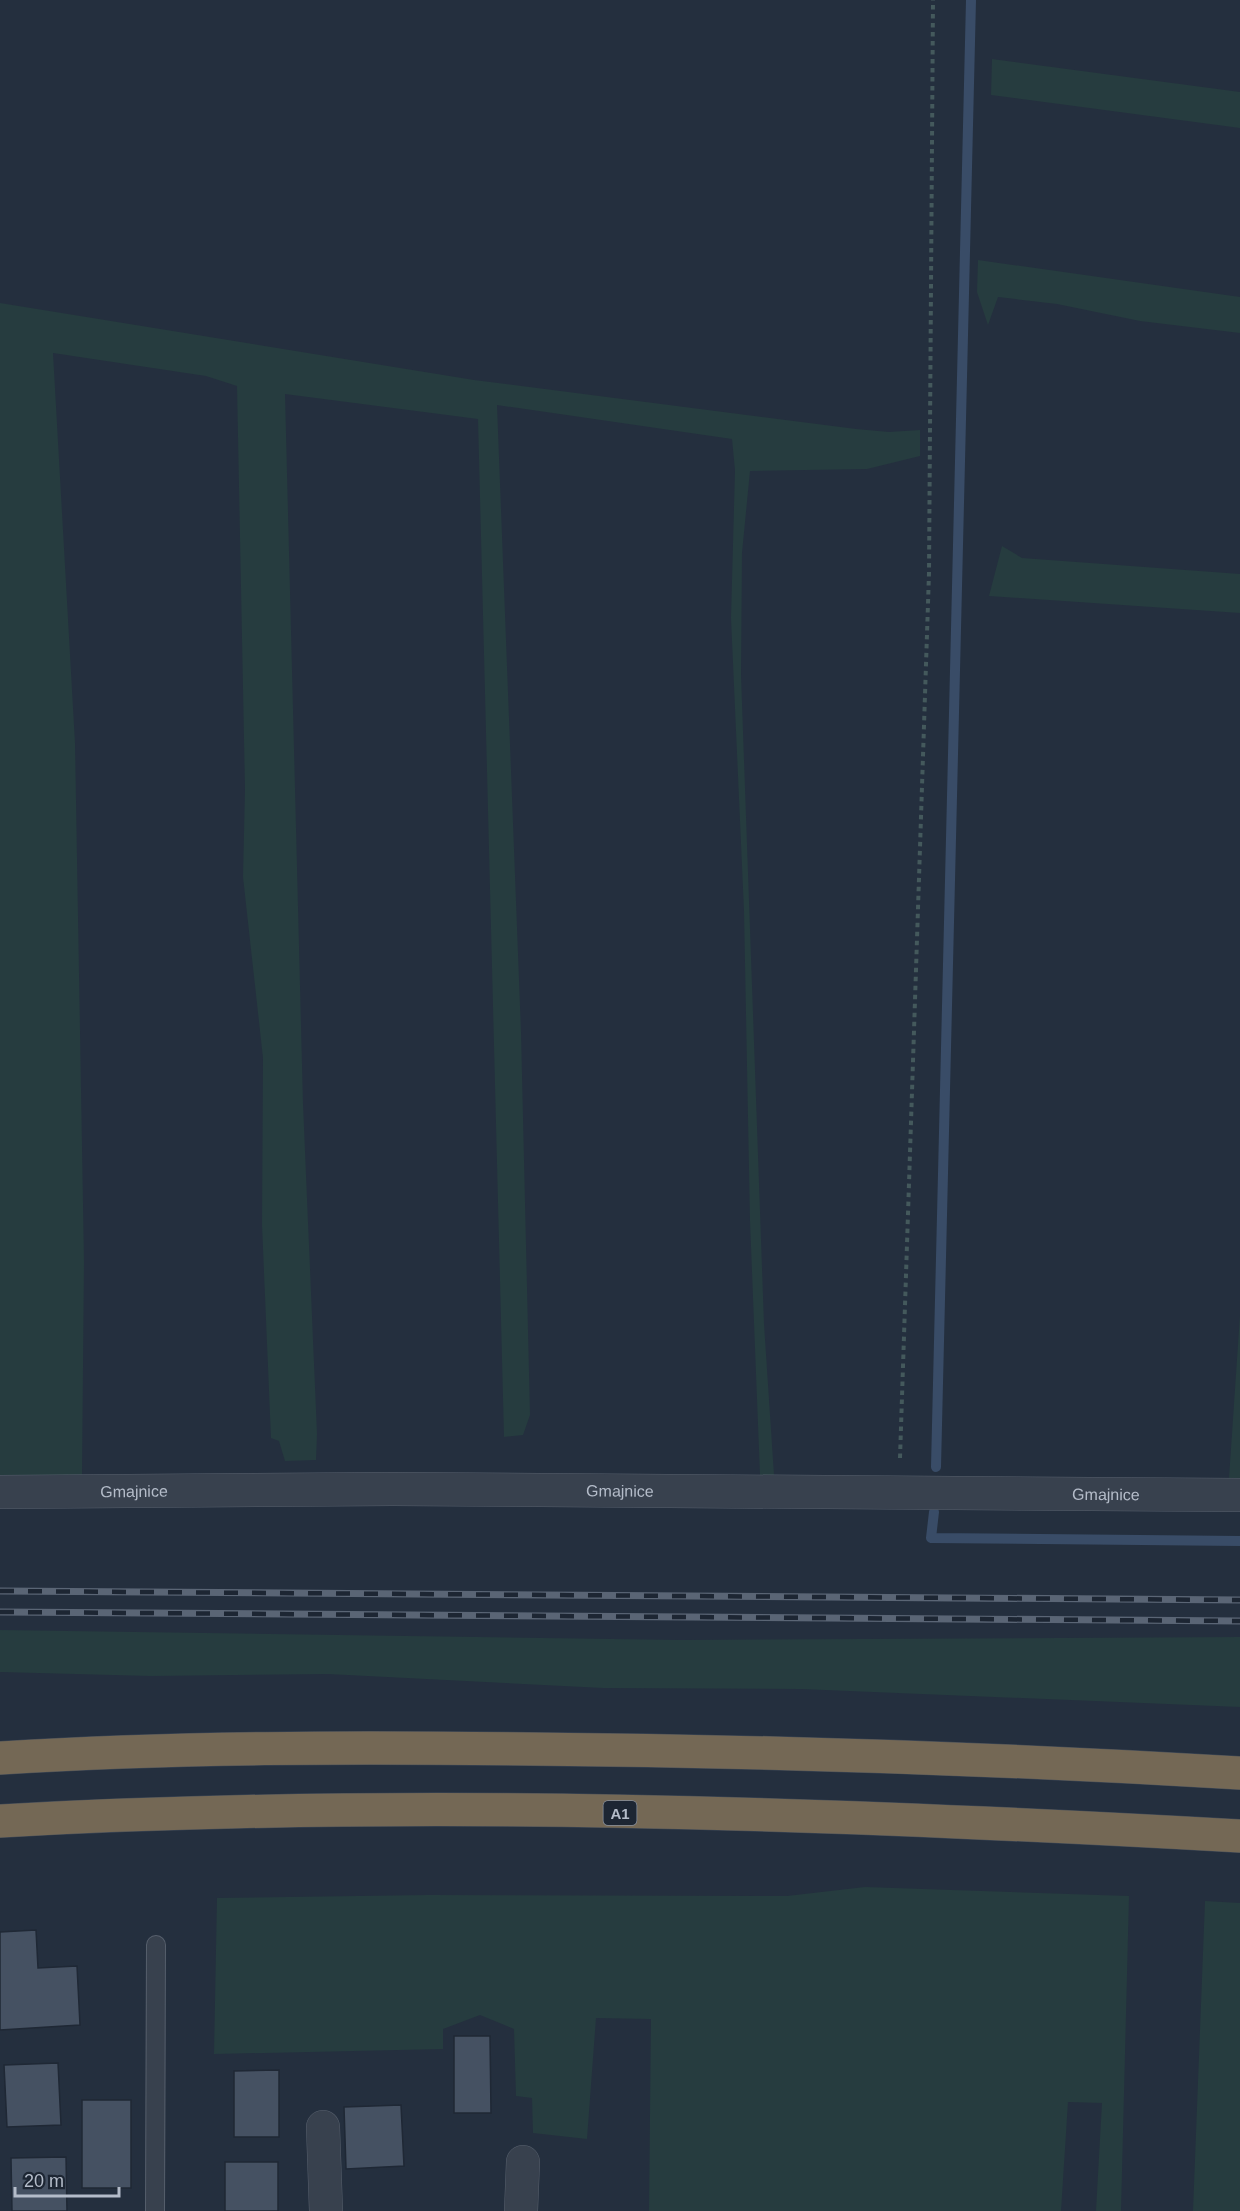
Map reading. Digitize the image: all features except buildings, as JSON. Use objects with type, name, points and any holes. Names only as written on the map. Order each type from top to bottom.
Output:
[{"type":"highway","points":[[0,1758],[232,1750],[580,1749],[803,1754],[1240,1773]]},
{"type":"highway","name":"A1","points":[[0,1821],[249,1812],[606,1813],[885,1820],[1240,1836]]},
{"type":"street","name":"Gmajnice","points":[[0,1492],[393,1489],[898,1495],[1240,1495]]},
{"type":"street","points":[[322,2127],[326,2211]]},
{"type":"street","points":[[521,2211],[523,2162]]},
{"type":"lane","points":[[155,2211],[156,1945]]},
{"type":"path","points":[[898,1495],[929,573],[933,0]]},
{"type":"green space","points":[[992,59],[1240,92],[1240,128],[991,95]]},
{"type":"green space","points":[[978,260],[1240,297],[1240,333],[1140,321],[1057,304],[998,297],[988,325],[977,292]]},
{"type":"green space","points":[[0,303],[474,380],[856,429],[889,432],[920,430],[920,456],[867,469],[750,471],[742,553],[741,675],[764,1324],[774,1475],[760,1475],[750,1221],[744,911],[731,618],[735,470],[732,439],[497,405],[521,1032],[530,1415],[523,1435],[504,1437],[478,419],[285,394],[303,1104],[317,1434],[316,1460],[285,1461],[279,1441],[271,1438],[262,1225],[263,1058],[243,877],[245,789],[237,386],[206,376],[53,353],[75,743],[84,1261],[82,1475],[0,1476]]},
{"type":"green space","points":[[1002,546],[1022,558],[1240,574],[1240,613],[989,596]]},
{"type":"green space","points":[[1240,1315],[1240,1478],[1229,1478]]},
{"type":"green space","points":[[0,1630],[680,1640],[1240,1637],[1240,1707],[801,1689],[603,1688],[328,1674],[151,1676],[0,1672]]},
{"type":"green space","points":[[865,1887],[1129,1896],[1121,2211],[1096,2211],[1102,2103],[1068,2102],[1061,2211],[649,2211],[651,2019],[596,2018],[587,2139],[533,2133],[532,2098],[516,2096],[514,2029],[480,2015],[443,2029],[443,2049],[214,2054],[217,1898],[428,1895],[787,1896]]},
{"type":"green space","points":[[1205,1901],[1240,1903],[1240,2211],[1193,2211]]},
{"type":"waterway","points":[[936,1467],[971,0]]},
{"type":"waterway","points":[[934,1512],[931,1538],[1240,1541]]},
{"type":"railway","points":[[0,1591],[1240,1600]]},
{"type":"railway","points":[[0,1612],[1240,1621]]}]
